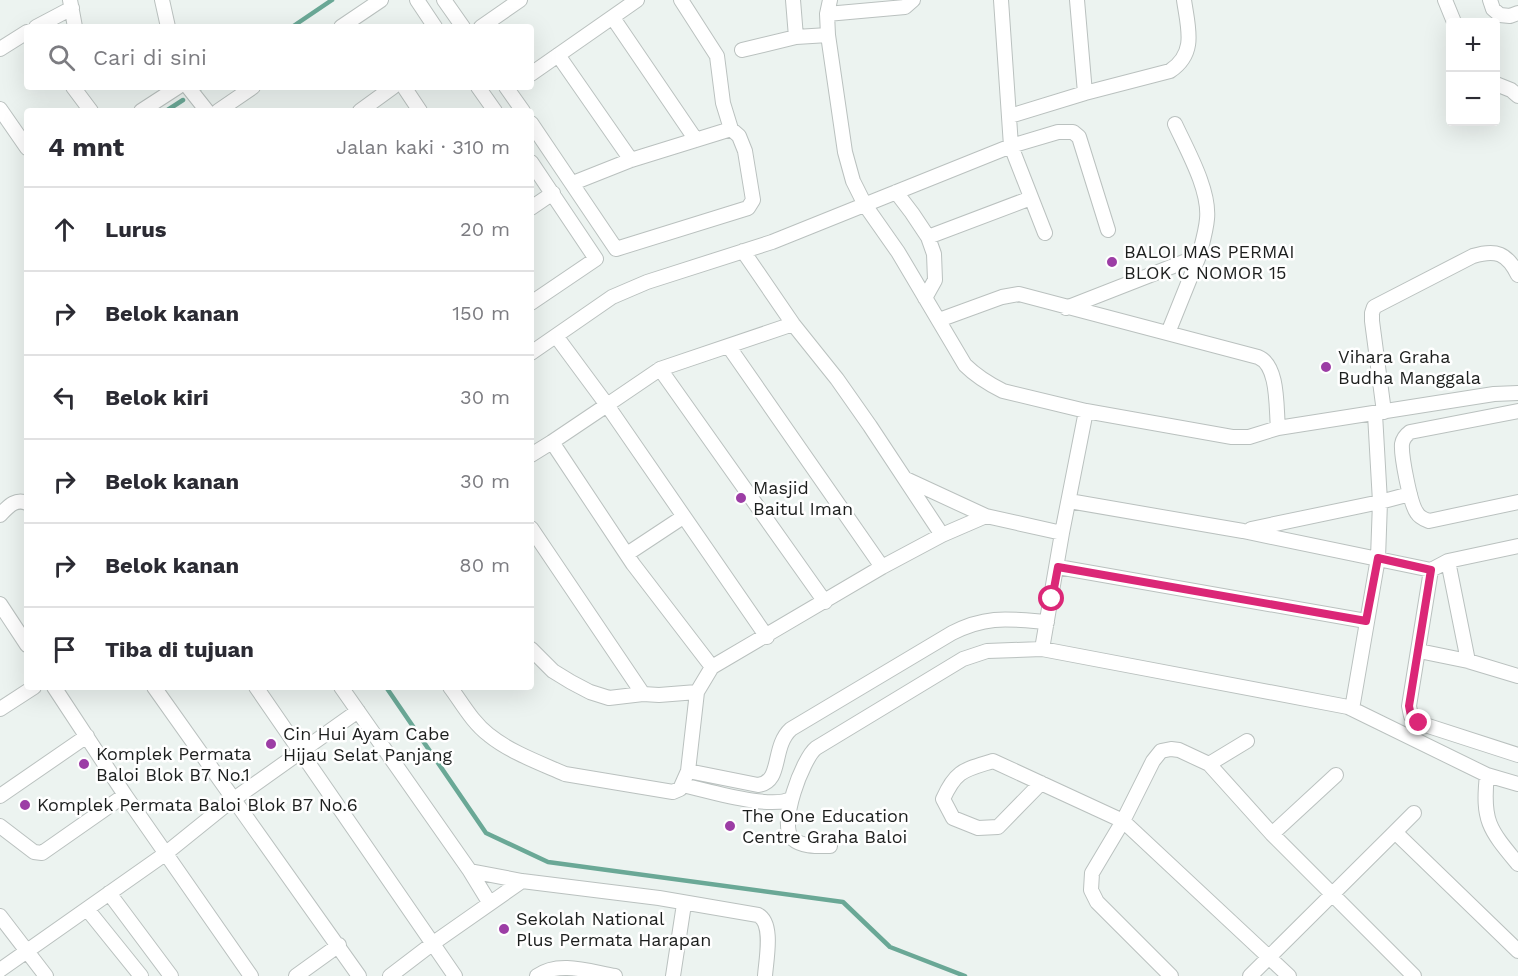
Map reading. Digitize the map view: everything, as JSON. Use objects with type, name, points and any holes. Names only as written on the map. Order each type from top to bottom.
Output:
[{"type":"street","points":[[162,0],[167,24]]},
{"type":"street","points":[[345,24],[381,0]]},
{"type":"street","points":[[417,0],[433,24]]},
{"type":"street","points":[[444,0],[461,24]]},
{"type":"street","points":[[485,24],[520,0]]},
{"type":"street","points":[[534,72],[617,9],[637,0]]},
{"type":"street","points":[[534,127],[616,249],[742,211],[751,205],[753,200],[745,151],[739,136],[731,129],[723,103],[717,56],[681,0]]},
{"type":"street","points":[[793,0],[796,37]]},
{"type":"street","points":[[830,0],[827,14],[828,36],[848,169],[865,205],[898,252],[965,365],[992,386],[1003,391],[1086,411],[1223,436],[1249,437],[1278,428],[1494,394],[1518,393]]},
{"type":"street","points":[[827,14],[905,7],[913,0]]},
{"type":"street","points":[[1001,0],[1011,146],[1045,232]]},
{"type":"street","points":[[1077,0],[1084,93]]},
{"type":"street","points":[[1010,116],[1084,93],[1170,71],[1180,64],[1187,54],[1189,33],[1184,0]]},
{"type":"street","points":[[1445,0],[1452,18]]},
{"type":"street","points":[[1490,0],[1493,9],[1500,15],[1510,16],[1518,13]]},
{"type":"street","points":[[41,24],[71,4],[74,24]]},
{"type":"street","points":[[617,9],[696,140]]},
{"type":"street","points":[[0,49],[24,34]]},
{"type":"street","points":[[741,51],[796,37],[828,36]]},
{"type":"street","points":[[558,56],[631,160]]},
{"type":"street","points":[[1500,86],[1518,95]]},
{"type":"street","points":[[75,90],[89,108]]},
{"type":"street","points":[[86,90],[90,108]]},
{"type":"street","points":[[146,108],[173,90]]},
{"type":"street","points":[[190,90],[205,108]]},
{"type":"street","points":[[222,108],[249,90]]},
{"type":"street","points":[[364,108],[389,90]]},
{"type":"street","points":[[406,90],[418,108]]},
{"type":"street","points":[[480,90],[493,108]]},
{"type":"street","points":[[510,90],[521,108]]},
{"type":"street","points":[[0,109],[24,143]]},
{"type":"street","points":[[1168,333],[1199,256],[1207,217],[1206,202],[1197,171],[1175,124]]},
{"type":"street","points":[[573,183],[631,160],[731,129]]},
{"type":"street","points":[[534,351],[612,297],[646,282],[772,242],[1011,146],[1063,131],[1079,137],[1108,230]]},
{"type":"street","points":[[534,166],[596,259],[534,301]]},
{"type":"street","points":[[896,192],[928,237],[934,254],[935,280],[926,298]]},
{"type":"street","points":[[534,206],[553,193]]},
{"type":"street","points":[[928,237],[1031,198]]},
{"type":"street","points":[[743,251],[793,324],[837,379],[942,535]]},
{"type":"street","points":[[1352,709],[1378,558],[1379,413],[1372,321],[1374,307],[1473,256],[1486,252],[1499,254],[1508,259],[1518,275]]},
{"type":"street","points":[[1066,308],[1199,256]]},
{"type":"street","points":[[939,320],[1014,294],[1263,360],[1273,374],[1278,428]]},
{"type":"street","points":[[534,453],[660,369],[793,324]]},
{"type":"street","points":[[556,336],[607,405],[767,637]]},
{"type":"street","points":[[729,347],[882,567]]},
{"type":"street","points":[[660,369],[825,602]]},
{"type":"street","points":[[1042,649],[1086,411]]},
{"type":"street","points":[[1518,411],[1407,434],[1402,445],[1410,494],[1417,513],[1429,521],[1518,502]]},
{"type":"street","points":[[552,442],[627,554],[712,667]]},
{"type":"street","points":[[906,479],[986,516],[1062,533]]},
{"type":"street","points":[[1243,531],[1410,494]]},
{"type":"street","points":[[1069,501],[1243,531],[1431,570],[1448,561],[1518,546]]},
{"type":"street","points":[[0,515],[14,503],[24,502]]},
{"type":"street","points":[[452,690],[476,723],[488,734],[499,742],[551,768],[565,774],[669,792],[680,789],[688,771],[697,692],[712,667],[767,637],[882,567],[942,535],[986,516]]},
{"type":"street","points":[[627,554],[683,517]]},
{"type":"street","points":[[534,532],[643,694]]},
{"type":"street","points":[[1448,561],[1468,661]]},
{"type":"street","points":[[1058,567],[1366,621]]},
{"type":"street","points":[[1431,570],[1409,706],[1411,716],[1415,720],[1518,755]]},
{"type":"street","points":[[0,604],[24,640]]},
{"type":"street","points":[[688,771],[758,785],[767,783],[773,776],[780,743],[790,729],[952,633],[988,620],[1047,622]]},
{"type":"street","points":[[830,846],[801,844],[789,834],[788,824],[792,798],[806,759],[811,752],[952,664],[987,651],[1042,649],[1352,709],[1487,775],[1518,784]]},
{"type":"street","points":[[1419,651],[1468,661],[1518,676]]},
{"type":"street","points":[[534,652],[553,671],[590,692],[609,698],[697,692]]},
{"type":"street","points":[[0,709],[29,690]]},
{"type":"street","points":[[56,690],[165,854],[250,976]]},
{"type":"street","points":[[156,690],[359,976]]},
{"type":"street","points":[[258,690],[455,976]]},
{"type":"street","points":[[343,690],[470,871],[489,902]]},
{"type":"street","points":[[0,970],[165,854],[235,799],[358,711]]},
{"type":"street","points":[[0,796],[87,736]]},
{"type":"street","points":[[1209,764],[1247,741]]},
{"type":"street","points":[[1172,976],[1096,902],[1091,890],[1092,873],[1123,821],[1153,761],[1161,752],[1171,749],[1179,750],[1209,764],[1272,834],[1414,976]]},
{"type":"street","points":[[1041,783],[998,826],[978,828],[953,818],[943,799],[951,782],[964,770],[993,761],[1041,783],[1123,821],[1289,976]]},
{"type":"street","points":[[1272,834],[1336,775]]},
{"type":"street","points":[[1487,775],[1485,798],[1489,825],[1497,839],[1518,864]]},
{"type":"street","points":[[682,784],[762,802],[782,803],[792,798]]},
{"type":"street","points":[[0,826],[34,852],[42,853],[125,795]]},
{"type":"street","points":[[1250,976],[1414,813]]},
{"type":"street","points":[[1395,832],[1518,951]]},
{"type":"street","points":[[470,871],[522,881],[621,893],[758,915],[765,920],[768,929],[765,976]]},
{"type":"street","points":[[390,976],[489,902],[522,881]]},
{"type":"street","points":[[109,893],[171,976]]},
{"type":"street","points":[[673,976],[684,904]]},
{"type":"street","points":[[87,909],[141,976]]},
{"type":"street","points":[[0,916],[46,976]]},
{"type":"street","points":[[296,976],[339,945]]},
{"type":"street","points":[[537,976],[545,970],[565,968],[615,976]]},
{"type":"waterway","points":[[296,24],[332,0]]},
{"type":"waterway","points":[[171,108],[183,100]]},
{"type":"waterway","points":[[388,690],[486,833],[548,862],[843,902],[890,947],[965,976]]},
{"type":"place","name":"BALOI MAS PERMAI BLOK C NOMOR 15","points":[[1112,262]]},
{"type":"place","name":"Vihara Graha Budha Manggala","points":[[1326,367]]},
{"type":"place","name":"Masjid Baitul Iman","points":[[741,498]]},
{"type":"place","name":"Cin Hui Ayam Cabe Hijau Selat Panjang","points":[[271,744]]},
{"type":"place","name":"Komplek Permata Baloi Blok B7 No.1","points":[[84,764]]},
{"type":"place","name":"Komplek Permata Baloi Blok B7 No.6","points":[[25,805]]},
{"type":"place","name":"The One Education Centre Graha Baloi","points":[[730,826]]},
{"type":"place","name":"Sekolah National Plus Permata Harapan","points":[[504,929]]},
{"type":"route","points":[[1052,599],[1058,567],[1366,621],[1378,558],[1431,570],[1409,706],[1411,716],[1419,723]]}]
